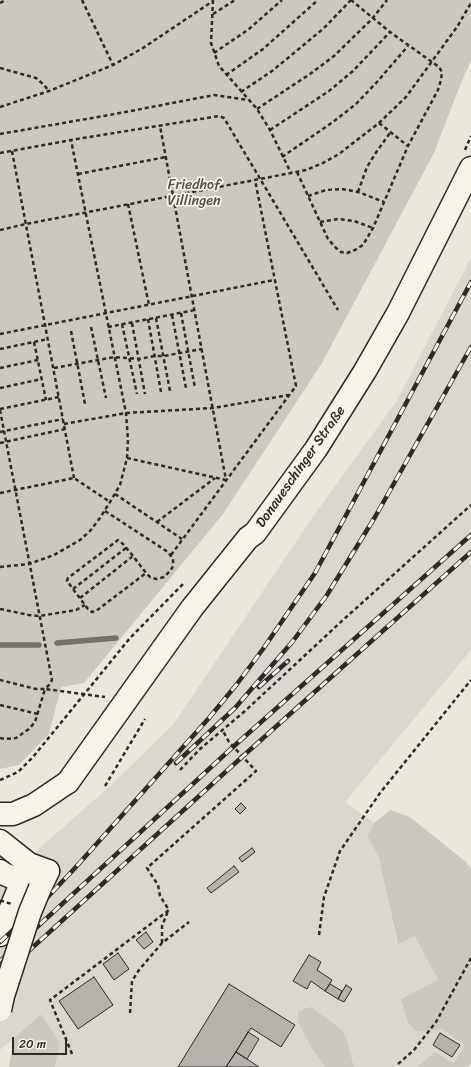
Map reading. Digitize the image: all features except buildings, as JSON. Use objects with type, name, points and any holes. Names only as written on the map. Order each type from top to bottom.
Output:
[{"type":"main road","name":"Donaueschinger Straße","points":[[0,814],[13,814],[34,805],[68,782],[192,608],[248,538],[255,533],[316,450],[398,313],[466,162]]},
{"type":"main road","points":[[0,841],[30,864],[36,880],[30,912],[3,996],[0,1010]]},
{"type":"main road","points":[[0,871],[4,874],[36,880]]},
{"type":"main road","points":[[0,935],[36,880]]},
{"type":"path","points":[[0,3],[6,0]]},
{"type":"path","points":[[82,0],[113,65]]},
{"type":"path","points":[[0,106],[50,91],[113,65],[143,48],[213,0]]},
{"type":"path","points":[[213,0],[211,43],[218,66],[257,109],[270,130],[291,173]]},
{"type":"path","points":[[213,14],[234,0]]},
{"type":"path","points":[[214,53],[249,29],[282,0]]},
{"type":"path","points":[[226,75],[263,49],[318,0]]},
{"type":"path","points":[[241,92],[272,71],[324,28],[351,0],[408,46],[439,67],[442,72],[438,90],[408,146],[374,228],[363,245],[347,253],[341,252],[328,239],[297,172]]},
{"type":"path","points":[[257,109],[310,74],[334,56],[372,18],[387,0]]},
{"type":"path","points":[[0,230],[85,212],[297,172],[323,163],[338,154],[379,123],[406,97],[457,27],[471,3]]},
{"type":"path","points":[[270,130],[329,91],[352,71],[390,32]]},
{"type":"path","points":[[282,157],[334,122],[356,104],[408,46]]},
{"type":"path","points":[[0,68],[36,78],[50,91]]},
{"type":"path","points":[[0,134],[107,116],[214,95],[248,100]]},
{"type":"path","points":[[0,153],[219,116],[224,118],[338,310]]},
{"type":"path","points":[[379,123],[408,146]]},
{"type":"path","points":[[160,126],[226,480]]},
{"type":"path","points":[[358,192],[368,167],[390,133]]},
{"type":"path","points":[[466,162],[471,136]]},
{"type":"path","points":[[0,567],[29,564],[54,555],[80,540],[90,531],[105,511],[115,494],[120,485],[128,458],[126,413],[71,140]]},
{"type":"path","points":[[12,151],[74,478]]},
{"type":"path","points":[[78,174],[166,157]]},
{"type":"path","points":[[170,555],[296,386],[254,180]]},
{"type":"path","points":[[308,196],[326,190],[342,189],[358,192],[384,202]]},
{"type":"path","points":[[128,204],[149,305]]},
{"type":"path","points":[[320,222],[338,219],[354,221],[374,228]]},
{"type":"path","points":[[0,334],[274,280]]},
{"type":"path","points":[[108,327],[195,310]]},
{"type":"path","points":[[181,313],[196,388]]},
{"type":"path","points":[[172,315],[186,388]]},
{"type":"path","points":[[156,318],[170,391]]},
{"type":"path","points":[[148,319],[161,392]]},
{"type":"path","points":[[132,323],[145,394]]},
{"type":"path","points":[[122,324],[137,394]]},
{"type":"path","points":[[91,327],[106,398]]},
{"type":"path","points":[[70,331],[85,404]]},
{"type":"path","points":[[0,349],[48,339]]},
{"type":"path","points":[[34,342],[46,400]]},
{"type":"path","points":[[54,368],[114,357],[139,359],[202,349]]},
{"type":"path","points":[[0,368],[38,360]]},
{"type":"path","points":[[0,388],[42,379]]},
{"type":"path","points":[[64,424],[126,413],[213,408],[289,395]]},
{"type":"path","points":[[0,738],[16,738],[29,729],[35,722],[45,689],[52,680],[0,409],[59,397]]},
{"type":"path","points":[[0,432],[63,419]]},
{"type":"path","points":[[0,443],[65,430]]},
{"type":"path","points":[[128,458],[226,480]]},
{"type":"path","points":[[0,493],[74,478],[110,502]]},
{"type":"path","points":[[157,522],[215,478]]},
{"type":"path","points":[[115,494],[182,539]]},
{"type":"path","points":[[180,770],[200,749],[223,731],[471,505]]},
{"type":"path","points":[[105,511],[168,552],[173,559],[173,566],[171,570],[164,577],[156,579],[150,577],[118,540],[68,578],[67,581],[92,612],[96,611],[146,573]]},
{"type":"path","points":[[73,589],[126,548]]},
{"type":"path","points":[[80,598],[133,556]]},
{"type":"path","points":[[0,780],[18,772],[33,757],[130,638],[185,582]]},
{"type":"path","points":[[0,608],[39,616],[76,610],[85,605]]},
{"type":"path","points":[[0,680],[36,689],[106,697]]},
{"type":"path","points":[[319,935],[324,897],[340,851],[380,793],[471,680]]},
{"type":"path","points":[[0,705],[38,714]]},
{"type":"path","points":[[105,786],[145,719]]},
{"type":"path","points":[[169,910],[160,896],[158,885],[148,868],[256,771],[229,742],[223,731]]},
{"type":"path","points":[[162,943],[162,926],[169,910]]},
{"type":"path","points":[[72,1054],[50,1000],[169,910]]},
{"type":"path","points":[[130,1013],[132,981],[139,970],[162,943],[190,922]]},
{"type":"path","points":[[398,1064],[414,1050],[436,1022],[471,958]]},
{"type":"shaded area","points":[[471,258],[471,650],[345,802],[374,823],[367,837],[378,855],[397,943],[415,935],[438,980],[402,999],[416,1032],[442,1029],[465,1044],[453,1063],[435,1052],[417,1067],[354,1067],[347,1040],[311,1047],[325,1067],[55,1067],[60,1043],[41,1014],[0,1050],[0,883],[109,787],[173,725],[314,515],[396,402]]},
{"type":"green space","name":"Friedhof Villingen","points":[[0,0],[471,0],[471,60],[434,153],[322,363],[223,514],[84,683],[61,687],[49,734],[19,765],[0,769]]},
{"type":"green space","points":[[390,810],[410,817],[466,862],[471,869],[471,1064],[468,1067],[417,1067],[435,1052],[453,1063],[465,1045],[442,1029],[416,1032],[408,1022],[401,999],[438,980],[415,936],[398,944],[378,855],[367,837],[374,823]]},
{"type":"green space","points":[[311,1007],[342,1030],[347,1040],[354,1067],[325,1067],[311,1047],[298,1021],[298,1011]]},
{"type":"green space","points":[[41,1014],[60,1043],[55,1067],[9,1067],[14,1038]]},
{"type":"waterway","points":[[57,643],[116,638]]},
{"type":"waterway","points":[[0,645],[39,645]]},
{"type":"railway","points":[[0,942],[44,901],[75,868],[209,718],[263,649],[315,573],[471,282]]},
{"type":"railway","points":[[176,763],[235,708],[293,641],[327,595],[375,517],[471,347]]},
{"type":"railway","points":[[0,961],[233,747],[471,535]]},
{"type":"railway","points":[[0,977],[242,757],[471,552]]},
{"type":"railway","points":[[259,687],[288,661]]}]
